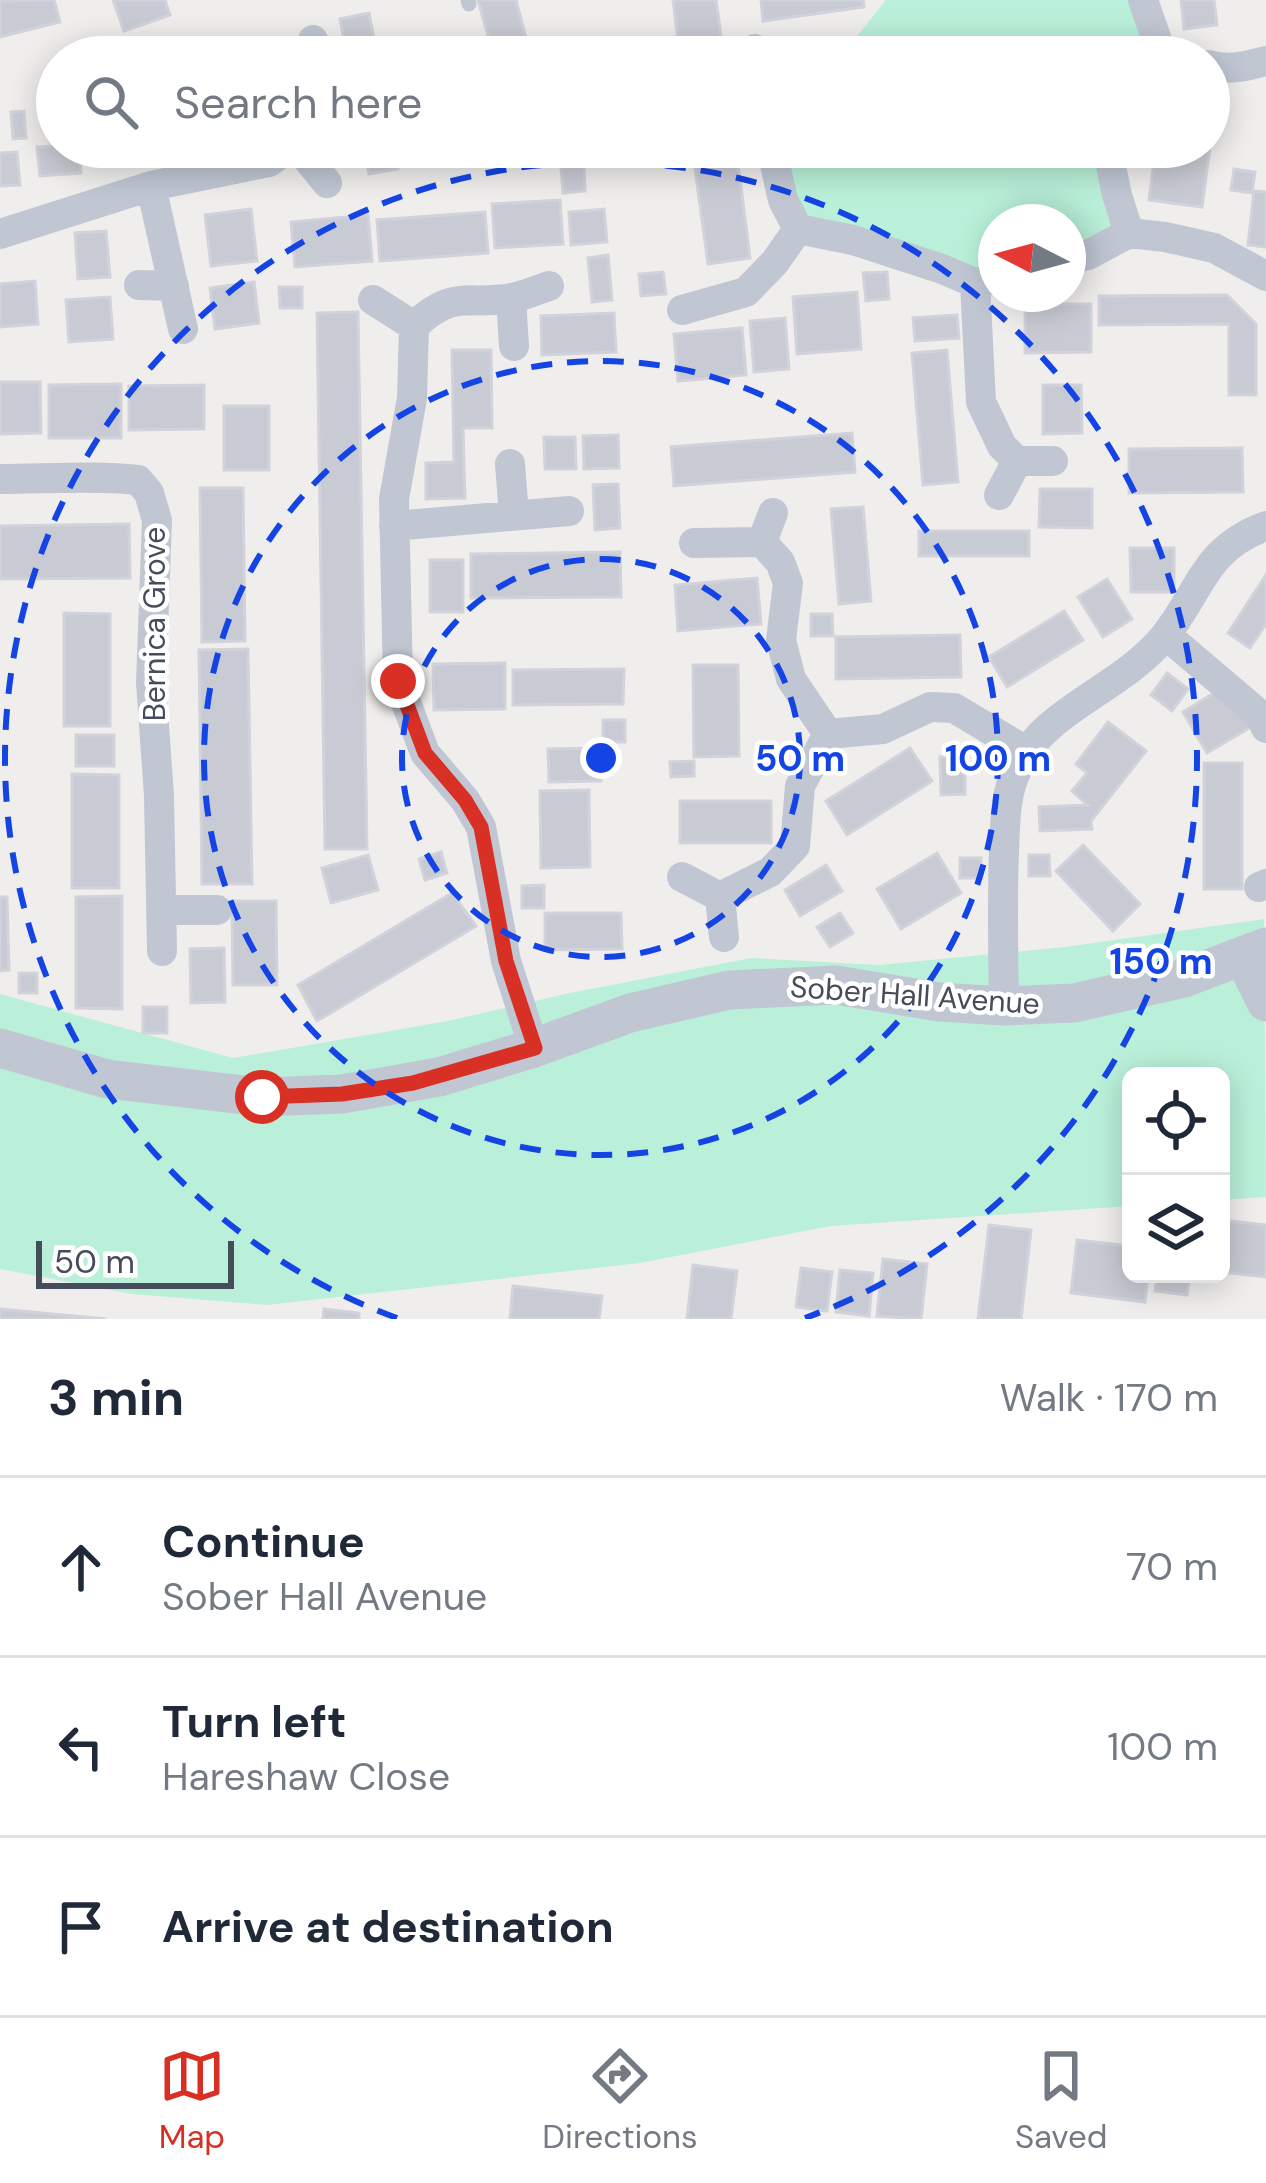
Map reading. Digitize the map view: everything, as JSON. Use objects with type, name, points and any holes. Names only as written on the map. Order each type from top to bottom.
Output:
[{"type":"street","points":[[1143,0],[1157,36]]},
{"type":"street","points":[[1230,68],[1266,61]]},
{"type":"street","points":[[0,235],[151,186],[240,168]]},
{"type":"street","points":[[313,168],[327,183]]},
{"type":"street","points":[[776,168],[783,200],[798,229]]},
{"type":"street","points":[[1112,168],[1129,233]]},
{"type":"street","points":[[151,186],[183,329]]},
{"type":"street","points":[[798,229],[853,240],[978,279]]},
{"type":"street","points":[[682,310],[746,292],[776,262],[798,229]]},
{"type":"street","points":[[1086,256],[1129,233],[1165,237],[1214,248],[1266,277]]},
{"type":"street","points":[[139,285],[174,286]]},
{"type":"street","points":[[535,1048],[506,961],[481,827],[425,753],[398,681],[394,499],[412,398],[414,326],[445,303],[511,298],[549,286]]},
{"type":"street","points":[[511,298],[514,346]]},
{"type":"street","points":[[373,300],[414,326]]},
{"type":"street","points":[[984,312],[981,402],[1002,446],[1017,461],[1053,461]]},
{"type":"street","points":[[999,495],[1017,461]]},
{"type":"street","points":[[510,464],[514,515]]},
{"type":"street","name":"Bernica Grove","points":[[0,479],[138,480],[149,493],[157,520],[151,683],[162,951]]},
{"type":"street","points":[[394,526],[569,511]]},
{"type":"street","points":[[762,542],[773,512]]},
{"type":"street","points":[[1004,1006],[1005,820],[1012,781],[1026,751],[1053,722],[1139,664],[1166,635],[1212,560],[1240,537],[1266,526]]},
{"type":"street","points":[[694,543],[762,542],[780,562],[788,583],[781,640],[791,679],[828,734]]},
{"type":"street","points":[[1166,635],[1259,714],[1266,728]]},
{"type":"street","points":[[828,734],[883,729],[930,707],[954,709],[1026,751]]},
{"type":"street","points":[[720,897],[770,872],[795,846],[800,786],[828,734]]},
{"type":"street","points":[[682,877],[720,897]]},
{"type":"street","points":[[720,897],[724,937]]},
{"type":"street","points":[[163,910],[217,910]]},
{"type":"street","points":[[1255,952],[1266,1002]]},
{"type":"street","name":"Sober Hall Avenue","points":[[0,1048],[107,1079],[262,1097],[342,1094],[413,1083],[535,1048],[630,1013],[729,990],[836,985],[939,1002],[1074,1003],[1184,978],[1255,952]]},
{"type":"green space","points":[[886,0],[1128,0],[1150,21],[1151,36],[857,36]]},
{"type":"green space","points":[[778,168],[1112,168],[1129,233],[1086,252],[1086,204],[978,204],[978,274],[798,229]]},
{"type":"green space","points":[[1264,919],[1266,1197],[1230,1199],[1230,1067],[1122,1067],[1122,1207],[831,1226],[640,1263],[267,1305],[131,1294],[0,1269],[0,994],[233,1058],[448,1021],[751,958],[879,965],[1065,947]]},
{"type":"building","points":[[54,0],[60,22],[0,37],[0,1]]},
{"type":"building","points":[[113,0],[165,0],[170,15],[124,31]]},
{"type":"building","points":[[478,0],[516,0],[525,36],[488,36]]},
{"type":"building","points":[[673,0],[716,0],[721,36],[677,36]]},
{"type":"building","points":[[761,0],[863,0],[864,7],[763,21]]},
{"type":"building","points":[[1181,0],[1214,0],[1217,25],[1184,29]]},
{"type":"building","points":[[369,13],[373,36],[343,36],[340,19]]},
{"type":"building","points":[[24,111],[26,138],[13,139],[11,112]]},
{"type":"building","points":[[17,152],[20,185],[0,186],[0,153]]},
{"type":"building","points":[[39,168],[81,168],[81,173],[40,176]]},
{"type":"building","points":[[368,168],[398,168],[398,169],[369,174]]},
{"type":"building","points":[[561,168],[584,168],[585,191],[563,193]]},
{"type":"building","points":[[695,168],[739,168],[750,258],[708,264]]},
{"type":"building","points":[[1153,168],[1207,168],[1202,207],[1149,200]]},
{"type":"building","points":[[1234,169],[1255,172],[1252,193],[1231,190]]},
{"type":"building","points":[[1254,191],[1266,192],[1266,247],[1248,245]]},
{"type":"building","points":[[560,200],[563,244],[495,248],[492,204]]},
{"type":"building","points":[[251,209],[257,261],[211,266],[205,215]]},
{"type":"building","points":[[604,209],[607,242],[571,245],[569,212]]},
{"type":"building","points":[[485,212],[488,253],[380,261],[377,220]]},
{"type":"building","points":[[368,215],[372,261],[295,267],[291,222]]},
{"type":"building","points":[[106,231],[110,277],[78,279],[75,233]]},
{"type":"building","points":[[608,255],[612,300],[592,302],[588,258]]},
{"type":"building","points":[[663,272],[666,294],[641,296],[639,274]]},
{"type":"building","points":[[887,272],[889,299],[866,301],[863,273]]},
{"type":"building","points":[[35,281],[38,324],[0,327],[0,284]]},
{"type":"building","points":[[254,282],[259,323],[215,329],[210,288]]},
{"type":"building","points":[[279,287],[302,287],[302,308],[280,308]]},
{"type":"building","points":[[857,292],[861,349],[797,354],[793,297]]},
{"type":"building","points":[[1227,295],[1256,324],[1256,395],[1229,395],[1229,324],[1099,325],[1099,296]]},
{"type":"building","points":[[110,297],[113,339],[69,342],[66,300]]},
{"type":"building","points":[[1086,304],[1091,304],[1091,352],[1025,353],[1025,312],[1086,312]]},
{"type":"building","points":[[358,312],[367,849],[325,849],[317,313]]},
{"type":"building","points":[[614,313],[616,352],[542,355],[541,316]]},
{"type":"building","points":[[957,315],[959,338],[915,341],[913,318]]},
{"type":"building","points":[[785,318],[789,369],[754,372],[750,321]]},
{"type":"building","points":[[742,328],[746,375],[678,381],[674,334]]},
{"type":"building","points":[[452,350],[491,350],[492,428],[463,428],[465,498],[426,499],[426,463],[454,462]]},
{"type":"building","points":[[947,350],[958,482],[923,485],[912,353]]},
{"type":"building","points":[[0,382],[40,382],[41,433],[0,434]]},
{"type":"building","points":[[121,384],[121,438],[49,438],[49,385]]},
{"type":"building","points":[[204,385],[204,429],[129,430],[129,386]]},
{"type":"building","points":[[1043,385],[1081,385],[1082,433],[1043,434]]},
{"type":"building","points":[[224,406],[269,406],[269,470],[224,470]]},
{"type":"building","points":[[852,433],[855,472],[674,486],[671,447]]},
{"type":"building","points":[[618,435],[619,468],[584,469],[583,436]]},
{"type":"building","points":[[544,437],[575,437],[576,469],[545,469]]},
{"type":"building","points":[[1242,448],[1243,492],[1129,493],[1129,449]]},
{"type":"building","points":[[618,484],[620,528],[595,530],[593,485]]},
{"type":"building","points":[[200,488],[243,488],[245,641],[202,642]]},
{"type":"building","points":[[1040,489],[1092,489],[1092,528],[1039,527]]},
{"type":"building","points":[[863,507],[871,601],[839,604],[831,509]]},
{"type":"building","points":[[129,524],[130,578],[0,579],[0,526]]},
{"type":"building","points":[[919,531],[1029,531],[1029,556],[919,556]]},
{"type":"building","points":[[1130,548],[1174,548],[1174,592],[1131,592]]},
{"type":"building","points":[[620,552],[621,597],[471,598],[471,554]]},
{"type":"building","points":[[430,560],[463,560],[463,612],[430,612]]},
{"type":"building","points":[[1266,575],[1266,624],[1250,648],[1228,633]]},
{"type":"building","points":[[757,578],[761,624],[678,631],[675,585]]},
{"type":"building","points":[[1107,579],[1132,619],[1103,637],[1078,597]]},
{"type":"building","points":[[1064,611],[1083,640],[1007,687],[989,657]]},
{"type":"building","points":[[64,613],[110,614],[110,726],[64,726]]},
{"type":"building","points":[[811,614],[832,614],[833,636],[811,636]]},
{"type":"building","points":[[960,635],[961,677],[836,679],[836,637]]},
{"type":"building","points":[[248,649],[252,884],[202,884],[199,650]]},
{"type":"building","points":[[505,663],[505,709],[434,710],[433,664]]},
{"type":"building","points":[[693,665],[738,665],[739,756],[694,757]]},
{"type":"building","points":[[624,669],[623,704],[513,705],[513,670]]},
{"type":"building","points":[[1167,673],[1188,689],[1172,711],[1151,695]]},
{"type":"building","points":[[1227,685],[1251,727],[1207,753],[1183,712]]},
{"type":"building","points":[[603,720],[625,720],[625,742],[603,742]]},
{"type":"building","points":[[1108,722],[1146,751],[1091,821],[1092,829],[1040,831],[1039,807],[1088,805],[1072,791],[1087,773],[1076,764]]},
{"type":"building","points":[[76,735],[114,735],[114,766],[76,766]]},
{"type":"building","points":[[601,748],[601,781],[549,782],[548,749]]},
{"type":"building","points":[[910,748],[932,781],[847,835],[826,801]]},
{"type":"building","points":[[965,756],[965,794],[941,795],[940,757]]},
{"type":"building","points":[[694,761],[694,776],[671,777],[670,762]]},
{"type":"building","points":[[1204,763],[1242,763],[1242,889],[1204,889]]},
{"type":"building","points":[[72,774],[119,775],[119,888],[72,888]]},
{"type":"building","points":[[589,790],[590,867],[541,868],[540,791]]},
{"type":"building","points":[[680,801],[771,801],[771,843],[680,843]]},
{"type":"building","points":[[1083,845],[1140,904],[1113,931],[1056,871]]},
{"type":"building","points":[[441,852],[447,873],[425,880],[419,859]]},
{"type":"building","points":[[937,853],[961,893],[901,929],[877,889]]},
{"type":"building","points":[[368,855],[378,890],[331,903],[322,868]]},
{"type":"building","points":[[1029,855],[1049,855],[1050,876],[1029,876]]},
{"type":"building","points":[[960,858],[981,858],[981,878],[960,878]]},
{"type":"building","points":[[826,865],[842,891],[800,916],[785,890]]},
{"type":"building","points":[[544,885],[544,908],[522,908],[522,886]]},
{"type":"building","points":[[452,893],[476,926],[317,1021],[298,985]]},
{"type":"building","points":[[122,896],[122,1009],[76,1008],[76,897]]},
{"type":"building","points":[[0,897],[7,897],[9,970],[0,971]]},
{"type":"building","points":[[232,901],[276,901],[277,985],[233,985]]},
{"type":"building","points":[[545,913],[621,913],[622,949],[545,950]]},
{"type":"building","points":[[840,913],[853,933],[830,947],[817,927]]},
{"type":"building","points":[[224,948],[225,1002],[191,1003],[190,949]]},
{"type":"building","points":[[19,973],[37,973],[37,993],[19,993]]},
{"type":"building","points":[[143,1007],[167,1007],[167,1033],[143,1033]]},
{"type":"building","points":[[1230,1221],[1266,1225],[1266,1277],[1230,1273]]},
{"type":"building","points":[[989,1225],[1031,1230],[1021,1319],[978,1319]]},
{"type":"building","points":[[1077,1240],[1122,1245],[1122,1283],[1147,1283],[1145,1302],[1071,1293]]},
{"type":"building","points":[[883,1259],[927,1264],[921,1319],[877,1316]]},
{"type":"building","points":[[693,1265],[737,1271],[731,1319],[687,1319]]},
{"type":"building","points":[[801,1268],[832,1272],[827,1311],[796,1307]]},
{"type":"building","points":[[840,1270],[873,1273],[869,1316],[836,1312]]},
{"type":"building","points":[[1156,1283],[1189,1283],[1187,1295],[1155,1291]]},
{"type":"building","points":[[513,1286],[602,1296],[599,1319],[510,1319]]},
{"type":"building","points":[[0,1309],[106,1319],[0,1319]]},
{"type":"building","points":[[324,1309],[359,1313],[359,1319],[323,1319]]},
{"type":"route","points":[[262,1097],[342,1094],[413,1083],[535,1048],[506,961],[481,827],[425,753],[398,681]]}]
